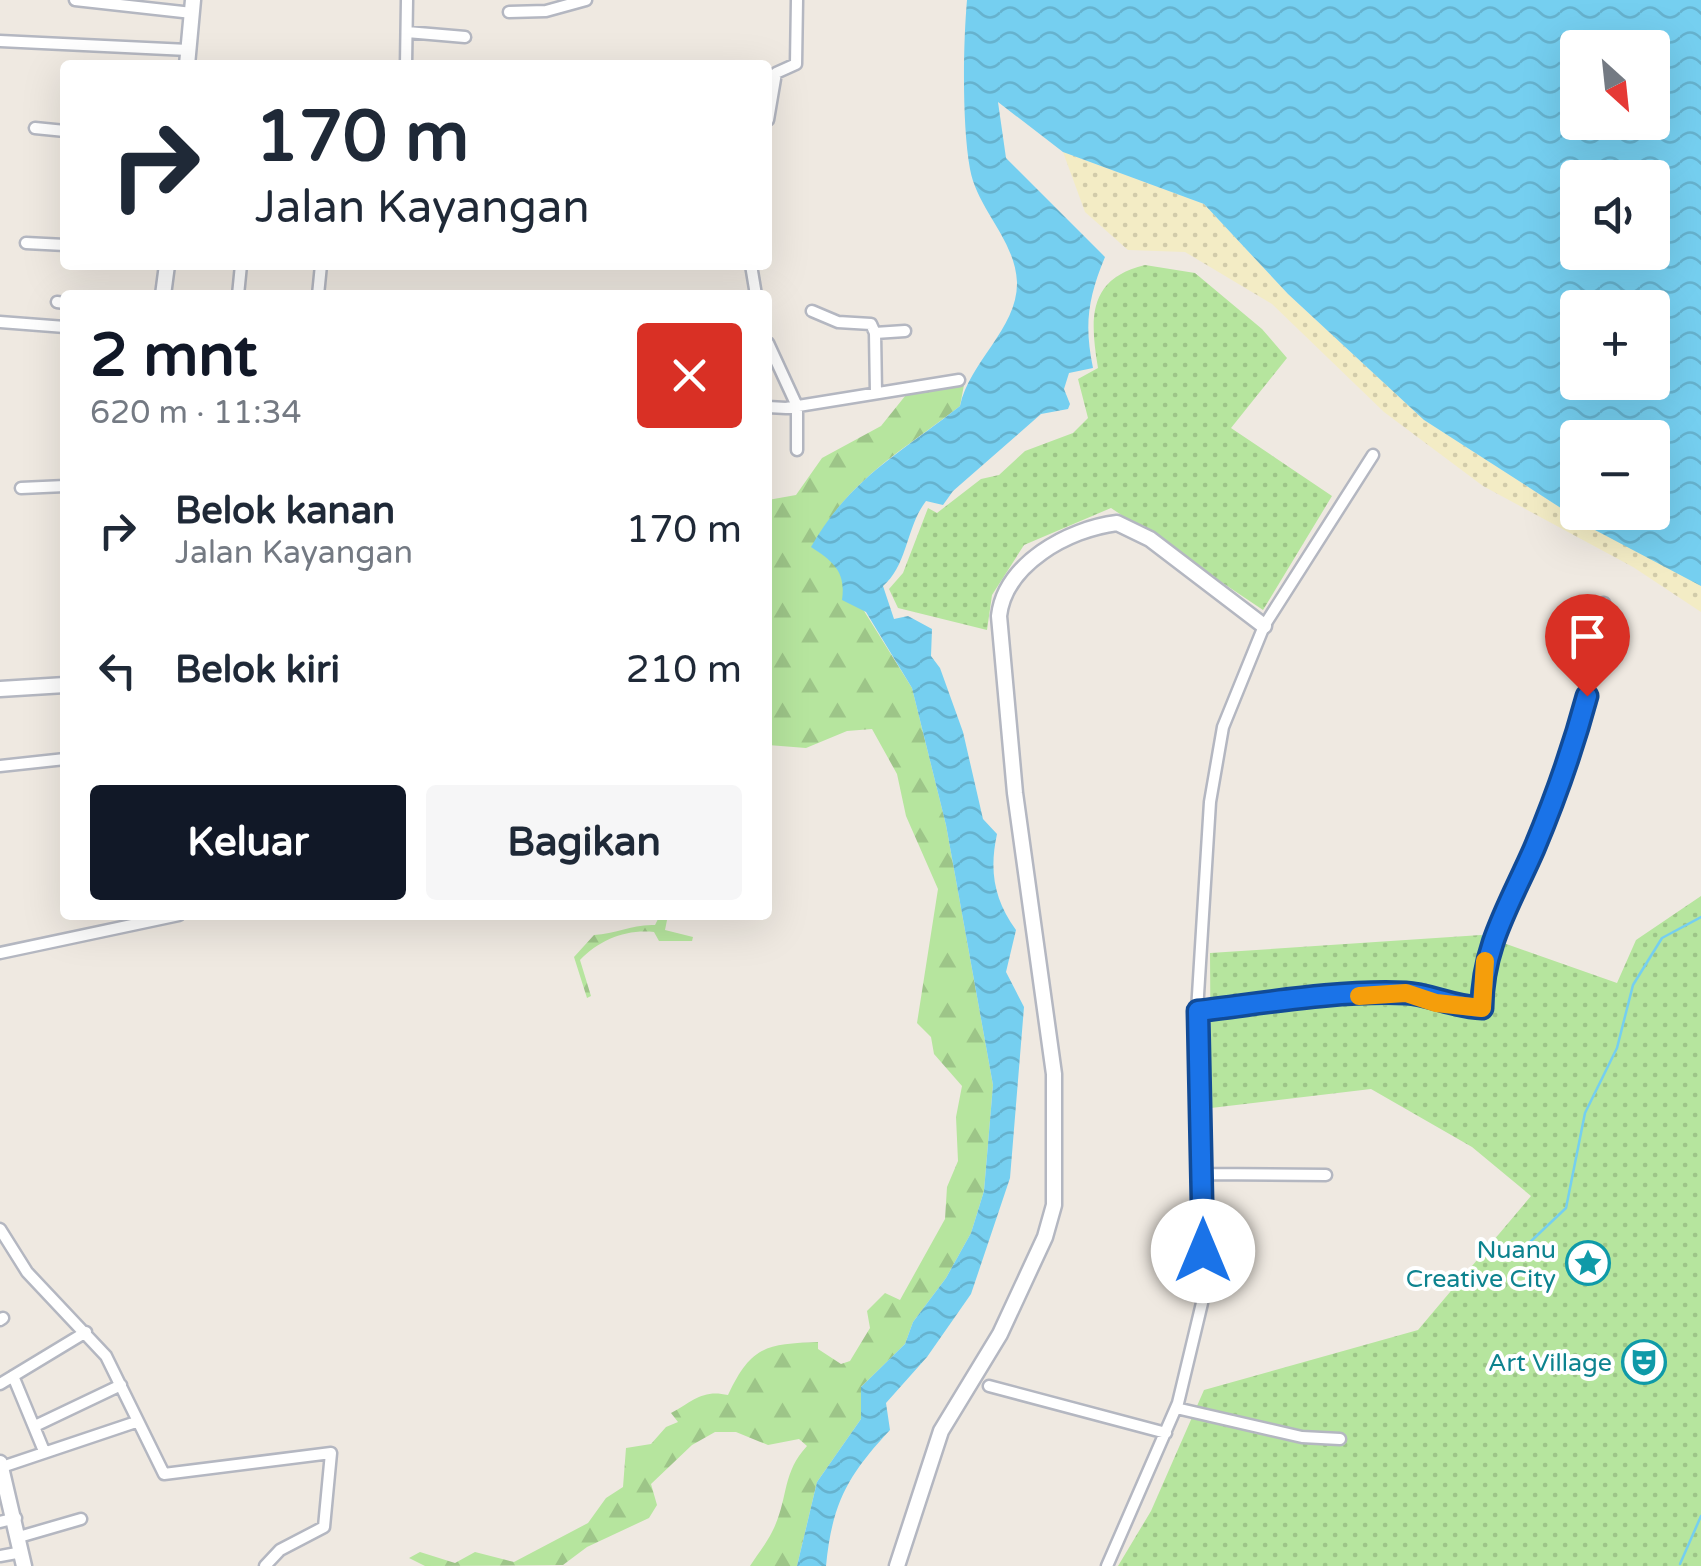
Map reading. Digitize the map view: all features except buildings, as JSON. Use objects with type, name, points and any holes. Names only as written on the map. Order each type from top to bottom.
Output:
[{"type":"street","points":[[0,41],[188,58],[192,6],[75,0]]},
{"type":"street","points":[[406,60],[407,0]]},
{"type":"street","points":[[509,12],[546,11],[586,0]]},
{"type":"street","points":[[772,96],[776,73],[796,64],[797,0]]},
{"type":"street","points":[[407,32],[464,36]]},
{"type":"street","points":[[35,128],[60,130]]},
{"type":"street","points":[[26,243],[60,245]]},
{"type":"street","points":[[812,311],[838,322],[867,322],[875,333],[876,393]]},
{"type":"street","points":[[0,322],[60,327]]},
{"type":"street","points":[[875,333],[905,331]]},
{"type":"street","points":[[772,352],[797,406],[797,450]]},
{"type":"street","points":[[772,408],[959,380]]},
{"type":"street","points":[[1107,1566],[1176,1408],[1202,1303],[1198,1011],[1205,862],[1218,752],[1229,704],[1264,626],[1373,455]]},
{"type":"street","points":[[20,488],[60,486]]},
{"type":"street","points":[[897,1566],[941,1431],[1000,1334],[1045,1238],[1054,1205],[1054,1074],[1016,793],[999,616],[1003,593],[1014,574],[1038,554],[1117,523],[1150,540],[1264,626]]},
{"type":"street","points":[[1198,1011],[1315,997],[1406,993],[1436,1003],[1482,1008],[1483,973],[1494,929],[1531,854],[1576,736],[1604,604]]},
{"type":"street","points":[[0,690],[60,685]]},
{"type":"street","points":[[0,766],[60,760]]},
{"type":"street","points":[[0,953],[156,920]]},
{"type":"street","points":[[1202,1174],[1326,1175]]},
{"type":"street","points":[[0,1228],[27,1272],[106,1356],[158,1469],[168,1476],[331,1453],[324,1527],[280,1550],[265,1566]]},
{"type":"street","points":[[0,1254],[12,1248]]},
{"type":"street","points":[[0,1384],[86,1332]]},
{"type":"street","points":[[12,1376],[44,1451]]},
{"type":"street","points":[[35,1426],[122,1385]]},
{"type":"street","points":[[990,1386],[1166,1433]]},
{"type":"street","points":[[1176,1408],[1302,1437],[1340,1439]]},
{"type":"street","points":[[21,1551],[1,1465],[136,1422]]},
{"type":"street","points":[[0,1522],[16,1518]]},
{"type":"street","points":[[0,1556],[21,1551],[81,1519]]},
{"type":"green space","points":[[1145,265],[1195,273],[1262,329],[1287,358],[1231,428],[1332,496],[1263,610],[1111,508],[1024,545],[992,595],[987,630],[898,608],[889,589],[903,573],[928,508],[937,513],[981,479],[999,475],[1025,451],[1073,433],[1088,418],[1078,379],[1098,368],[1094,333],[1097,303],[1112,280]]},
{"type":"green space","points":[[961,375],[964,385],[960,406],[860,484],[812,547],[833,561],[912,688],[946,825],[993,1085],[984,1191],[971,1233],[946,1278],[913,1322],[905,1344],[861,1387],[861,1419],[817,1482],[797,1566],[750,1566],[772,1532],[793,1467],[807,1446],[799,1439],[768,1445],[736,1432],[715,1432],[692,1445],[651,1484],[657,1505],[649,1518],[587,1547],[563,1565],[425,1566],[409,1558],[420,1552],[455,1563],[475,1552],[514,1562],[588,1523],[606,1498],[623,1487],[626,1448],[651,1444],[666,1427],[678,1422],[671,1413],[692,1400],[712,1394],[728,1395],[744,1366],[762,1351],[785,1344],[818,1342],[818,1349],[841,1364],[850,1361],[870,1328],[867,1311],[885,1293],[900,1300],[945,1219],[947,1187],[958,1161],[956,1117],[962,1086],[934,1054],[931,1037],[917,1023],[938,889],[906,816],[897,774],[872,729],[847,731],[806,748],[772,745],[772,499],[796,495],[822,458],[881,426],[918,380]]},
{"type":"green space","name":"Nuanu Creative City","points":[[1701,896],[1701,1566],[1118,1566],[1151,1511],[1204,1390],[1418,1330],[1531,1196],[1472,1147],[1371,1089],[1211,1108],[1210,953],[1481,935],[1617,983],[1636,940]]},
{"type":"green space","points":[[658,920],[667,920],[665,930],[693,937],[692,941],[659,941],[654,932],[644,932],[623,934],[604,942],[580,960],[591,996],[587,998],[574,957],[594,935],[655,925]]},
{"type":"sand","points":[[1063,152],[1204,204],[1288,294],[1424,420],[1560,507],[1560,528],[1483,486],[1384,412],[1272,304],[1185,252],[1128,250],[1085,212]]},
{"type":"sand","points":[[1564,530],[1595,530],[1694,580],[1701,586],[1701,612],[1633,567]]},
{"type":"water","points":[[967,0],[1701,0],[1701,586],[1595,530],[1670,530],[1670,420],[1560,420],[1560,507],[1424,420],[1288,294],[1204,204],[1063,152],[998,102],[1006,158],[1105,257],[1089,312],[1093,368],[1069,373],[1064,389],[1068,409],[1041,414],[953,491],[943,505],[926,501],[897,568],[883,586],[894,619],[908,616],[932,629],[931,656],[940,668],[963,732],[983,819],[997,834],[995,884],[1016,930],[1006,972],[1024,1007],[1010,1178],[971,1294],[927,1357],[886,1403],[890,1430],[844,1491],[826,1566],[797,1566],[817,1482],[861,1419],[861,1387],[905,1344],[913,1322],[946,1278],[971,1233],[984,1191],[993,1085],[946,825],[912,688],[866,612],[842,600],[837,569],[811,547],[842,502],[860,484],[960,406],[973,375],[1010,315],[1017,282],[1015,266],[970,169],[964,62]]},
{"type":"waterway","points":[[1512,1259],[1566,1208],[1585,1113],[1617,1048],[1633,985],[1662,938],[1701,917]]},
{"type":"waterway","points":[[1680,1564],[1701,1516]]},
{"type":"slow traffic","points":[[1359,996],[1406,993],[1436,1003],[1482,1008],[1485,961]]},
{"type":"place","name":"Nuanu Creative City","points":[[1588,1263]]},
{"type":"place","name":"Art Village","points":[[1644,1362]]},
{"type":"route","points":[[1203,1251],[1198,1011],[1315,997],[1406,993],[1436,1003],[1482,1008],[1483,973],[1494,929],[1548,815],[1587,696]]}]
